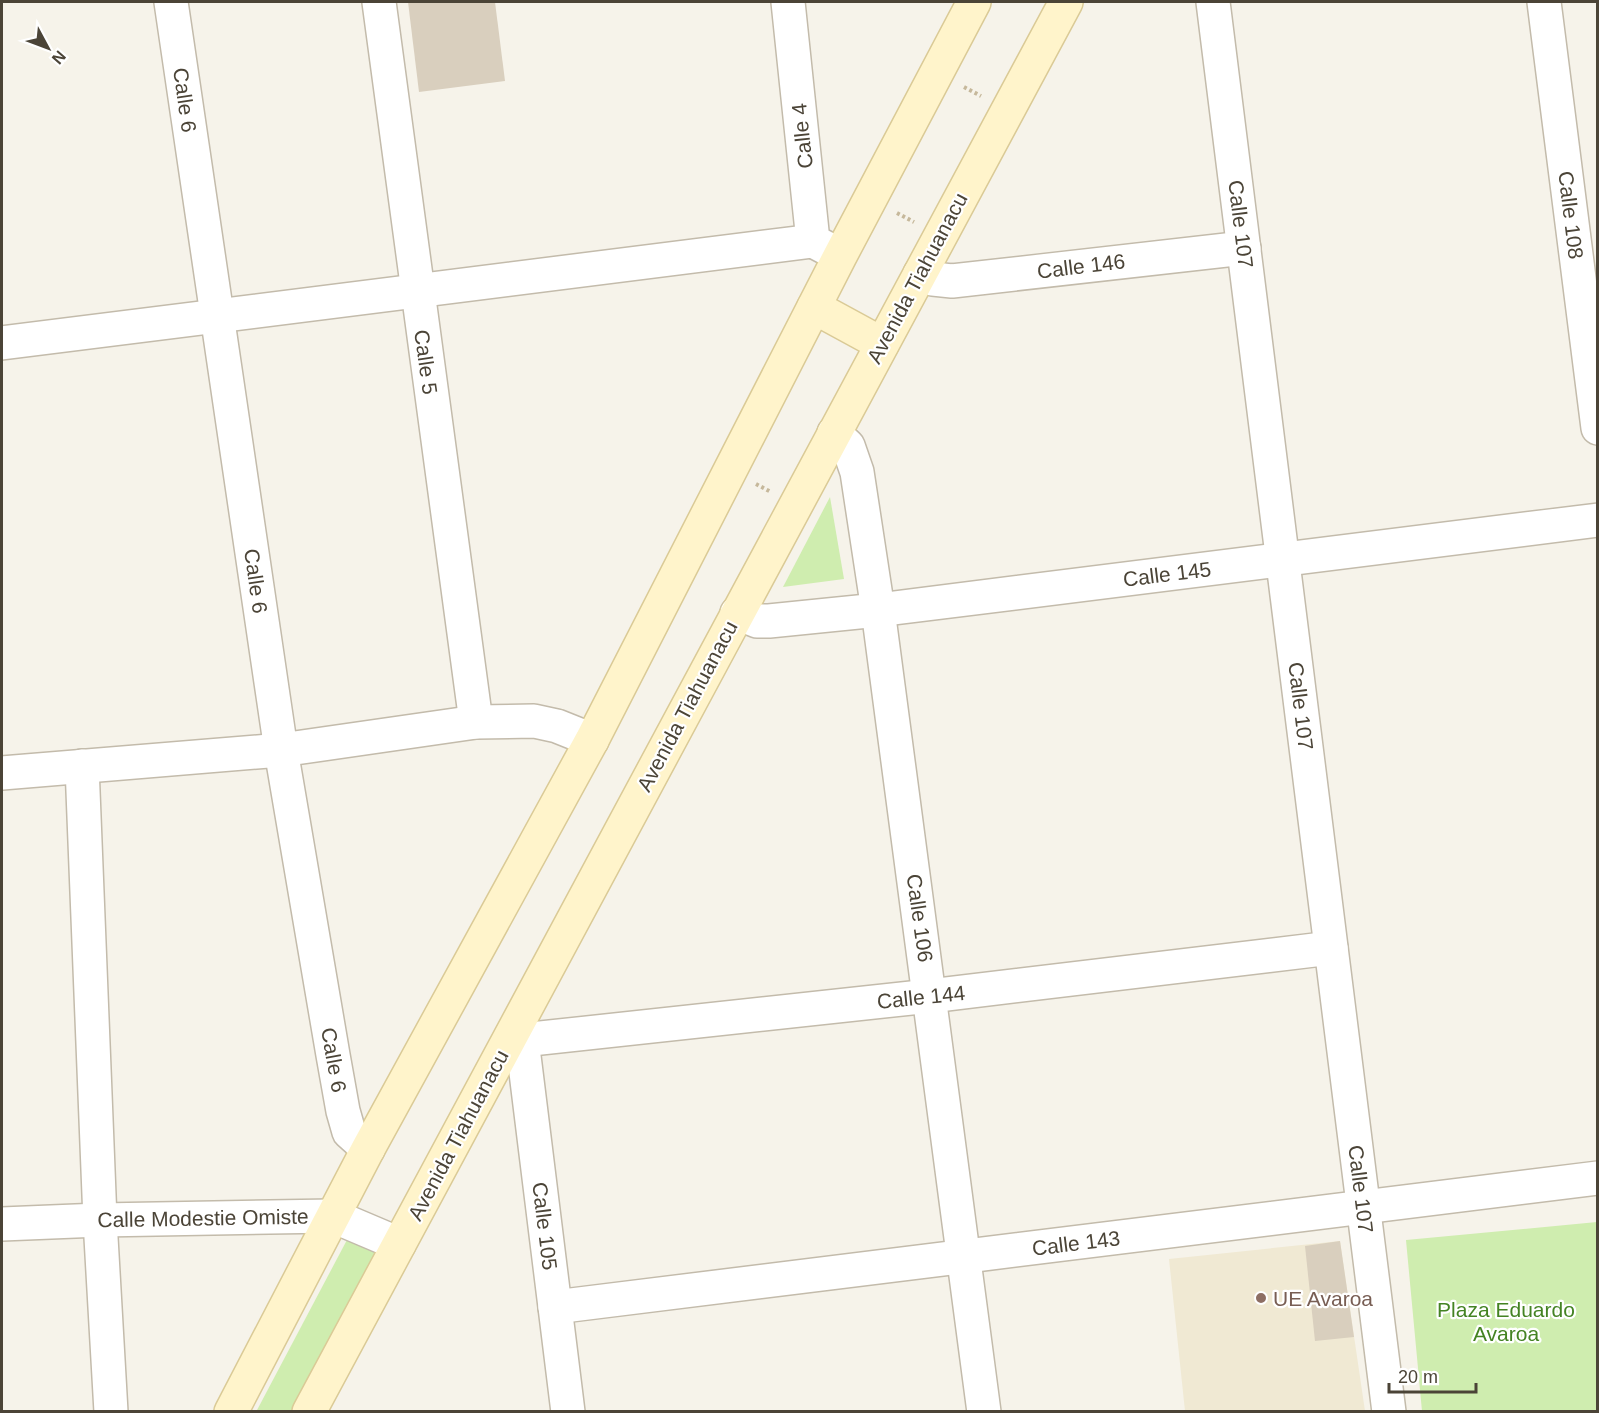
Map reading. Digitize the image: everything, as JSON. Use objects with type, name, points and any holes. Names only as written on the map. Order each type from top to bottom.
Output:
[{"type":"main road","points":[[231,1412],[368,1149],[592,740],[814,307],[826,248],[870,198],[974,2]]},
{"type":"main road","name":"Avenida Tiahuanacu","points":[[309,1412],[399,1244],[516,1039],[737,613],[1066,2]]},
{"type":"main road","points":[[814,307],[882,344]]},
{"type":"street","name":"Calle 6","points":[[171,2],[281,750],[343,1111],[349,1132],[368,1149]]},
{"type":"street","name":"Calle 5","points":[[379,2],[416,291],[476,722]]},
{"type":"street","name":"Calle 4","points":[[788,2],[826,248]]},
{"type":"street","name":"Calle 107","points":[[1213,2],[1389,1412]]},
{"type":"street","name":"Calle 108","points":[[1544,2],[1598,428]]},
{"type":"street","points":[[2,344],[416,291],[826,248]]},
{"type":"street","name":"Calle 146","points":[[920,274],[933,279],[952,281],[1244,248]]},
{"type":"street","name":"Calle 106","points":[[834,433],[848,446],[857,472],[878,610],[984,1412]]},
{"type":"street","name":"Calle 145","points":[[737,613],[757,621],[769,621],[878,610],[1598,520]]},
{"type":"street","points":[[2,773],[281,750],[476,722],[534,721],[557,726],[592,740]]},
{"type":"street","points":[[82,766],[100,1220],[111,1412]]},
{"type":"street","name":"Calle 144","points":[[516,1039],[930,996],[1331,948]]},
{"type":"street","name":"Calle 105","points":[[516,1039],[555,1307],[567,1412]]},
{"type":"street","name":"Calle 143","points":[[555,1307],[1598,1178]]},
{"type":"street","name":"Calle Modestie Omiste","points":[[2,1224],[333,1216],[399,1244]]},
{"type":"path","points":[[937,72],[1008,110]]},
{"type":"path","points":[[870,198],[940,236]]},
{"type":"path","points":[[730,470],[795,505]]},
{"type":"shaded area","name":"UE Avaroa","points":[[1340,1241],[1365,1411],[1185,1411],[1169,1259]]},
{"type":"green space","points":[[830,497],[844,579],[783,587]]},
{"type":"green space","name":"Plaza Eduardo Avaroa","points":[[1597,1222],[1597,1411],[1422,1411],[1406,1240]]},
{"type":"green space","points":[[348,1238],[378,1252],[295,1411],[256,1412]]},
{"type":"building","points":[[408,2],[495,2],[505,81],[419,92]]},
{"type":"building","points":[[1340,1241],[1354,1337],[1315,1341],[1305,1246]]},
{"type":"place","name":"UE Avaroa","points":[[1261,1298]]}]
